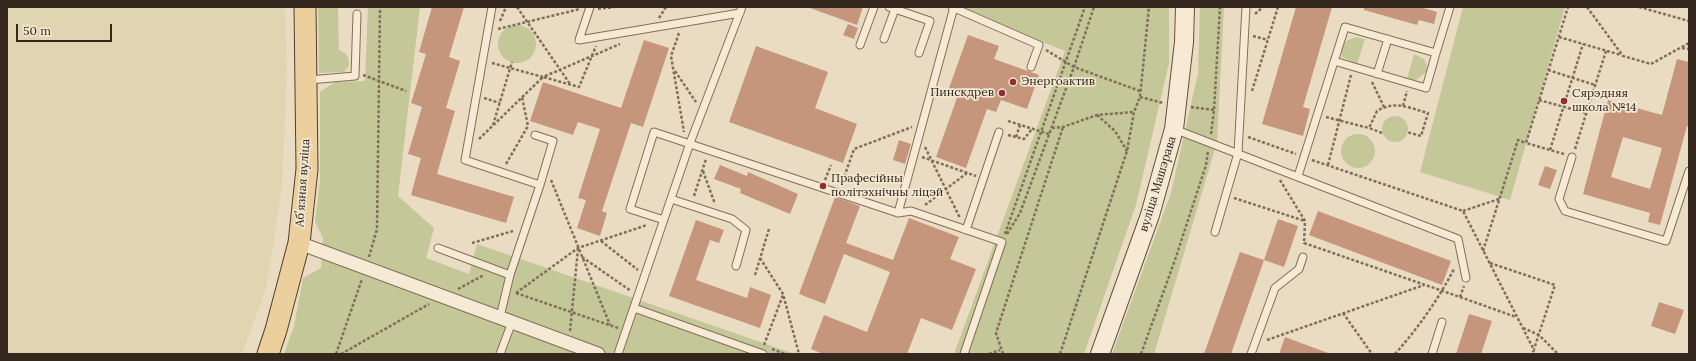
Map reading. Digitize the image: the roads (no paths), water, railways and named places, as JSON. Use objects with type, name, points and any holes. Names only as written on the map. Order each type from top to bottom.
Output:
[{"type":"main road","name":"Абʼязная вуліца","points":[[268,354],[276,330],[299,243],[307,169],[305,7]]},
{"type":"street","name":"вуліца Машэрава","points":[[1100,354],[1150,215],[1174,129],[1184,42],[1185,7]]},
{"type":"street","points":[[299,243],[598,354]]},
{"type":"lane","points":[[492,7],[465,160],[540,185]]},
{"type":"lane","points":[[860,45],[874,7]]},
{"type":"lane","points":[[898,213],[953,7],[1039,45],[1031,67]]},
{"type":"lane","points":[[1215,232],[1238,153],[1246,7]]},
{"type":"lane","points":[[1334,61],[1426,88],[1450,7]]},
{"type":"lane","points":[[884,39],[892,8],[930,21],[919,54]]},
{"type":"lane","points":[[587,9],[579,40],[682,23],[741,10]]},
{"type":"lane","points":[[618,354],[671,199],[688,142],[702,112],[741,10]]},
{"type":"lane","points":[[306,80],[355,76],[357,14]]},
{"type":"lane","points":[[1298,176],[1345,27],[1436,53]]},
{"type":"lane","points":[[1377,74],[1388,39]]},
{"type":"lane","points":[[1174,129],[1458,239],[1466,278]]},
{"type":"lane","points":[[664,220],[630,209],[654,132],[688,142],[898,213],[911,211],[1002,242],[964,354]]},
{"type":"lane","points":[[966,230],[1000,132]]},
{"type":"lane","points":[[500,354],[506,320],[506,290],[553,141],[535,135]]},
{"type":"lane","points":[[1572,157],[1559,199],[1565,212],[1666,242],[1689,172]]},
{"type":"lane","points":[[671,199],[732,219],[746,230],[736,266]]},
{"type":"lane","points":[[438,248],[510,275]]},
{"type":"lane","points":[[1251,354],[1275,288],[1299,269],[1304,257]]},
{"type":"lane","points":[[634,308],[763,354]]},
{"type":"lane","points":[[1432,354],[1442,322]]},
{"type":"place","name":"Энергоактив","points":[[1013,82]]},
{"type":"place","name":"Пинскдрев","points":[[1002,93]]},
{"type":"place","name":"Сярэдняя школа №14","points":[[1564,101]]},
{"type":"place","name":"Прафесійны політэхнічны ліцэй","points":[[823,186]]}]
